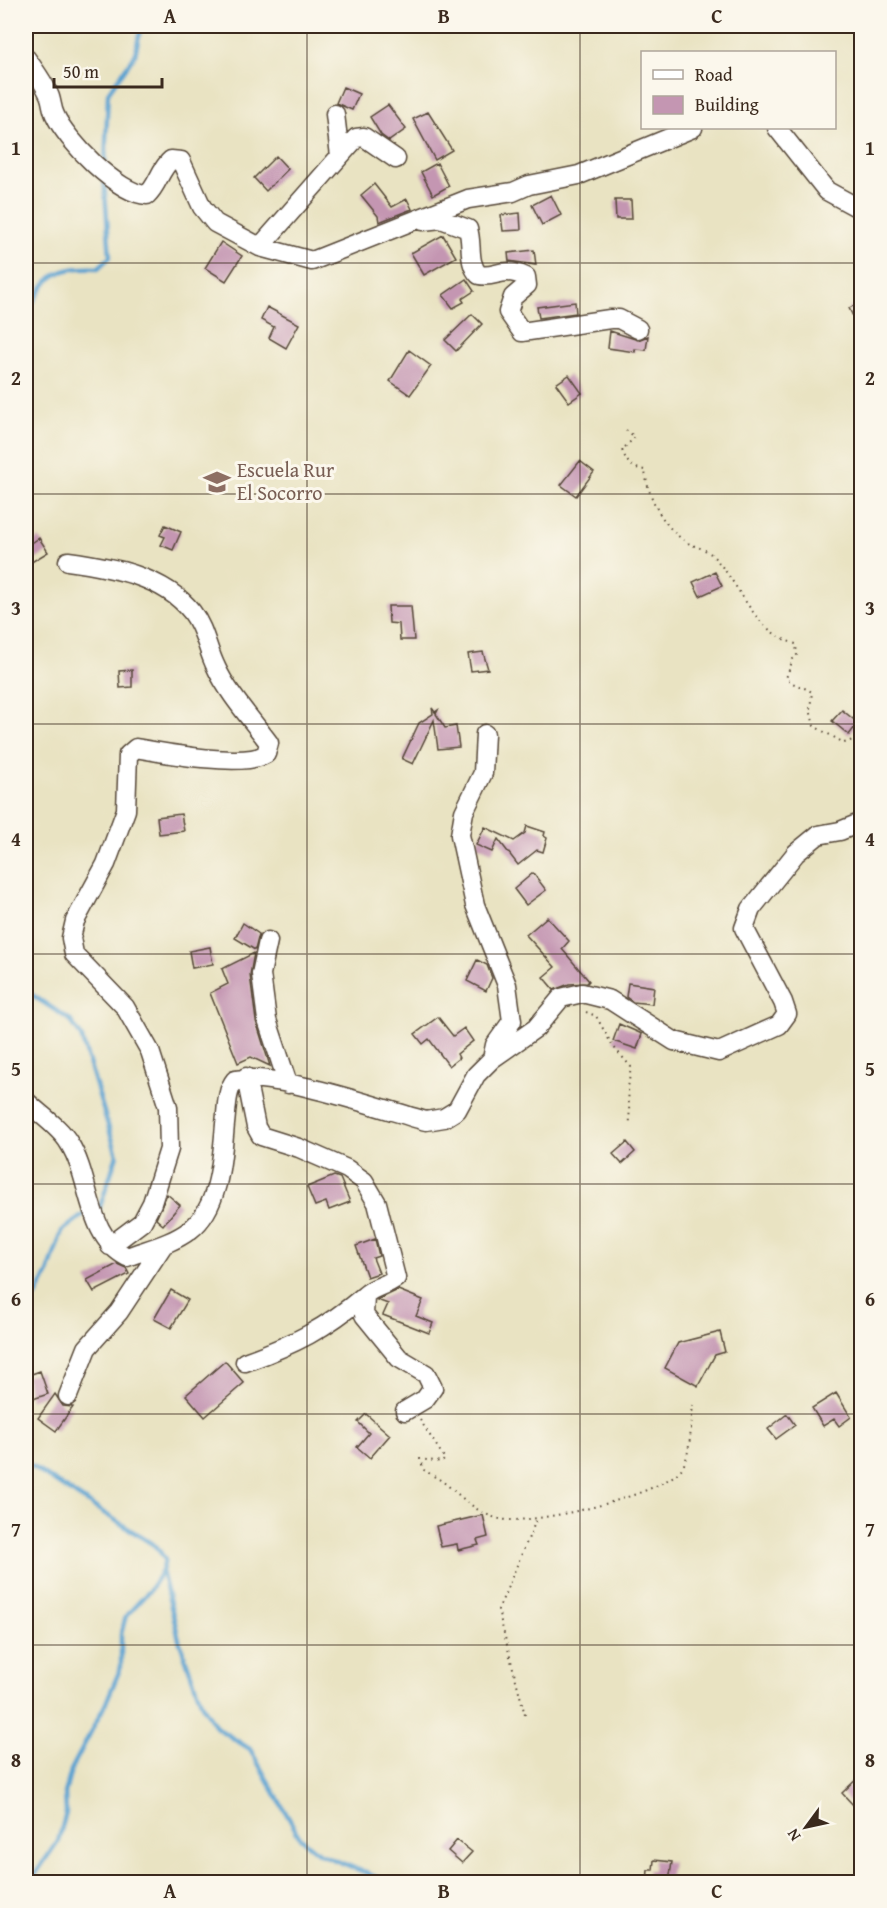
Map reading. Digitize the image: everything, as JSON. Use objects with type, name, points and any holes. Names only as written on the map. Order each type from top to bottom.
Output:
[{"type":"street","points":[[26,58],[50,96],[55,114],[68,137],[120,184],[139,194],[147,195],[153,189],[165,164],[171,160],[181,161],[202,207],[215,223],[260,247],[312,261],[468,200],[513,192],[529,185],[579,175],[691,129]]},
{"type":"street","points":[[335,114],[340,156]]},
{"type":"street","points":[[778,129],[827,190],[861,210]]},
{"type":"street","points":[[260,247],[356,138],[364,137],[396,159]]},
{"type":"street","points":[[412,222],[441,219],[468,229],[471,238],[472,265],[478,275],[506,270],[526,277],[527,285],[513,297],[508,312],[522,332],[610,319],[619,319],[638,328]]},
{"type":"street","points":[[68,561],[94,564],[163,585],[192,612],[208,642],[216,668],[268,743],[266,754],[256,760],[208,758],[136,748],[128,755],[126,810],[106,864],[75,921],[71,938],[74,954],[125,1007],[150,1051],[168,1107],[170,1149],[152,1203],[142,1222],[110,1246]]},
{"type":"street","points":[[485,734],[483,773],[464,812],[460,835],[476,905],[508,994],[512,1021],[495,1045],[492,1059]]},
{"type":"street","points":[[26,1101],[69,1143],[98,1225],[110,1246],[127,1257],[164,1244],[191,1229],[205,1214],[221,1167],[231,1085],[235,1080],[246,1077],[288,1084],[426,1121],[444,1118],[457,1110],[476,1075],[492,1059],[536,1028],[561,998],[582,993],[610,1000],[674,1041],[719,1052],[778,1025],[787,1014],[744,928],[751,909],[796,853],[818,835],[840,831],[861,822]]},
{"type":"street","points":[[267,941],[261,974],[267,1020],[288,1084]]},
{"type":"street","points":[[245,1362],[289,1346],[323,1327],[373,1287],[389,1283],[396,1278],[377,1203],[364,1181],[347,1169],[299,1148],[261,1136],[256,1127],[246,1077]]},
{"type":"street","points":[[68,1396],[87,1348],[119,1312],[164,1244]]},
{"type":"street","points":[[365,1295],[364,1316],[399,1358],[426,1374],[433,1388],[425,1399],[405,1411]]},
{"type":"path","points":[[626,430],[635,436],[622,450],[626,460],[633,468],[645,470],[651,502],[669,526],[686,542],[710,553],[742,592],[749,607],[773,636],[796,644],[797,656],[793,659],[786,678],[792,684],[803,686],[812,692],[810,709],[814,726],[844,743],[861,737]]},
{"type":"path","points":[[561,998],[596,1016],[612,1044],[631,1067],[628,1088],[630,1124]]},
{"type":"path","points":[[425,1399],[420,1405],[420,1420],[445,1459],[442,1462],[420,1459],[424,1470],[445,1483],[471,1507],[501,1519],[537,1518],[616,1502],[669,1480],[683,1467],[693,1405]]},
{"type":"path","points":[[525,1715],[498,1610],[537,1518]]},
{"type":"building","points":[[343,87],[359,94],[352,110],[336,103]]},
{"type":"building","points":[[388,105],[406,129],[389,141],[381,135],[370,117]]},
{"type":"building","points":[[428,112],[452,150],[435,160],[413,119]]},
{"type":"building","points":[[276,156],[288,169],[266,191],[254,178]]},
{"type":"building","points":[[437,163],[449,186],[433,195],[421,172]]},
{"type":"building","points":[[374,184],[392,207],[407,199],[412,209],[379,222],[378,216],[361,195]]},
{"type":"building","points":[[551,195],[561,215],[542,225],[532,205]]},
{"type":"building","points":[[615,200],[631,200],[632,219],[616,219]]},
{"type":"building","points":[[520,213],[521,230],[503,231],[501,215]]},
{"type":"building","points":[[443,235],[456,257],[424,275],[411,253]]},
{"type":"building","points":[[221,242],[242,256],[226,281],[205,268]]},
{"type":"building","points":[[534,250],[536,265],[509,261],[508,253]]},
{"type":"building","points":[[466,279],[474,291],[462,299],[464,302],[453,308],[443,295]]},
{"type":"building","points":[[575,302],[576,313],[539,318],[537,307]]},
{"type":"building","points":[[861,302],[861,333],[849,308]]},
{"type":"building","points":[[267,307],[299,324],[286,348],[269,338],[274,327],[261,320]]},
{"type":"building","points":[[472,314],[482,324],[456,351],[445,340]]},
{"type":"building","points":[[610,331],[638,340],[648,336],[646,350],[635,349],[635,352],[608,348]]},
{"type":"building","points":[[409,350],[431,366],[410,395],[390,381]]},
{"type":"building","points":[[569,375],[582,393],[569,402],[556,384]]},
{"type":"building","points":[[580,461],[594,472],[576,496],[561,485]]},
{"type":"building","points":[[165,525],[181,532],[173,550],[161,545],[165,537],[160,535]]},
{"type":"building","points":[[39,538],[48,552],[30,563],[26,556],[26,547]]},
{"type":"building","points":[[715,572],[722,586],[700,596],[693,582]]},
{"type":"building","points":[[388,606],[411,606],[414,640],[400,640],[399,624],[389,623]]},
{"type":"building","points":[[483,652],[488,669],[471,671],[468,654]]},
{"type":"building","points":[[132,670],[132,687],[120,688],[119,671]]},
{"type":"building","points":[[432,708],[435,712],[438,710],[436,714],[445,728],[456,726],[459,747],[438,749],[434,720],[413,764],[402,759],[419,723],[433,714]]},
{"type":"building","points":[[842,710],[858,723],[849,735],[832,721]]},
{"type":"building","points":[[181,814],[184,831],[159,834],[157,817]]},
{"type":"building","points":[[527,826],[545,832],[544,836],[547,838],[543,852],[537,850],[518,865],[498,839],[492,852],[476,845],[485,827],[514,841],[525,833]]},
{"type":"building","points":[[533,873],[546,890],[526,905],[514,889]]},
{"type":"building","points":[[547,917],[569,941],[562,949],[589,981],[587,983],[569,984],[554,990],[543,977],[555,967],[526,935]]},
{"type":"building","points":[[243,923],[259,934],[255,950],[235,938]]},
{"type":"building","points":[[210,947],[213,964],[192,968],[189,951]]},
{"type":"building","points":[[254,953],[250,975],[256,1021],[270,1066],[251,1057],[238,1063],[210,993],[228,984],[222,969]]},
{"type":"building","points":[[477,960],[487,965],[492,978],[486,991],[467,981]]},
{"type":"building","points":[[628,983],[654,987],[652,1004],[633,1002],[626,997]]},
{"type":"building","points":[[438,1017],[453,1036],[464,1028],[473,1041],[457,1054],[459,1058],[449,1066],[429,1039],[423,1044],[415,1034]]},
{"type":"building","points":[[619,1024],[642,1034],[637,1049],[613,1041]]},
{"type":"building","points":[[627,1142],[635,1152],[622,1164],[613,1154]]},
{"type":"building","points":[[334,1176],[340,1178],[350,1202],[329,1210],[326,1202],[315,1206],[307,1187]]},
{"type":"building","points":[[167,1194],[180,1205],[163,1225],[156,1219]]},
{"type":"building","points":[[375,1239],[379,1256],[373,1258],[379,1273],[367,1277],[356,1246]]},
{"type":"building","points":[[117,1264],[126,1268],[129,1274],[94,1292],[87,1280]]},
{"type":"building","points":[[171,1290],[188,1300],[171,1328],[154,1319]]},
{"type":"building","points":[[398,1290],[423,1300],[416,1316],[433,1323],[429,1333],[383,1315],[388,1304],[377,1300]]},
{"type":"building","points":[[720,1332],[725,1352],[715,1355],[698,1386],[665,1368],[678,1343]]},
{"type":"building","points":[[225,1361],[244,1383],[205,1417],[186,1395]]},
{"type":"building","points":[[40,1371],[48,1394],[30,1400],[26,1376]]},
{"type":"building","points":[[836,1393],[851,1417],[839,1426],[834,1419],[823,1426],[812,1408]]},
{"type":"building","points":[[55,1394],[63,1406],[73,1407],[56,1431],[38,1418]]},
{"type":"building","points":[[366,1414],[390,1435],[370,1458],[357,1447],[369,1433],[358,1422]]},
{"type":"building","points":[[787,1414],[795,1425],[776,1439],[768,1429]]},
{"type":"building","points":[[483,1515],[488,1537],[477,1540],[479,1545],[458,1550],[457,1544],[441,1547],[436,1526]]},
{"type":"building","points":[[861,1775],[861,1801],[855,1807],[842,1793]]},
{"type":"building","points":[[457,1840],[472,1852],[462,1863],[448,1851]]},
{"type":"building","points":[[654,1860],[672,1862],[669,1882],[647,1882],[648,1870],[653,1870]]},
{"type":"waterway","points":[[105,166],[108,93],[135,55],[141,26]]},
{"type":"waterway","points":[[26,315],[39,292],[53,277],[71,269],[98,268],[110,257],[104,180]]},
{"type":"waterway","points":[[26,991],[70,1020],[81,1036],[117,1155],[99,1210]]},
{"type":"waterway","points":[[26,1306],[36,1296],[48,1273],[62,1231],[87,1212]]},
{"type":"waterway","points":[[26,1463],[157,1547],[165,1560],[162,1571],[149,1591],[126,1616],[121,1634],[121,1667],[105,1705],[71,1770],[65,1793],[66,1813],[58,1841],[30,1882]]},
{"type":"waterway","points":[[162,1571],[180,1643],[202,1705],[217,1728],[250,1749],[300,1838],[318,1853],[388,1882]]},
{"type":"place","name":"Escuela Rur El Socorro","points":[[217,482]]}]
